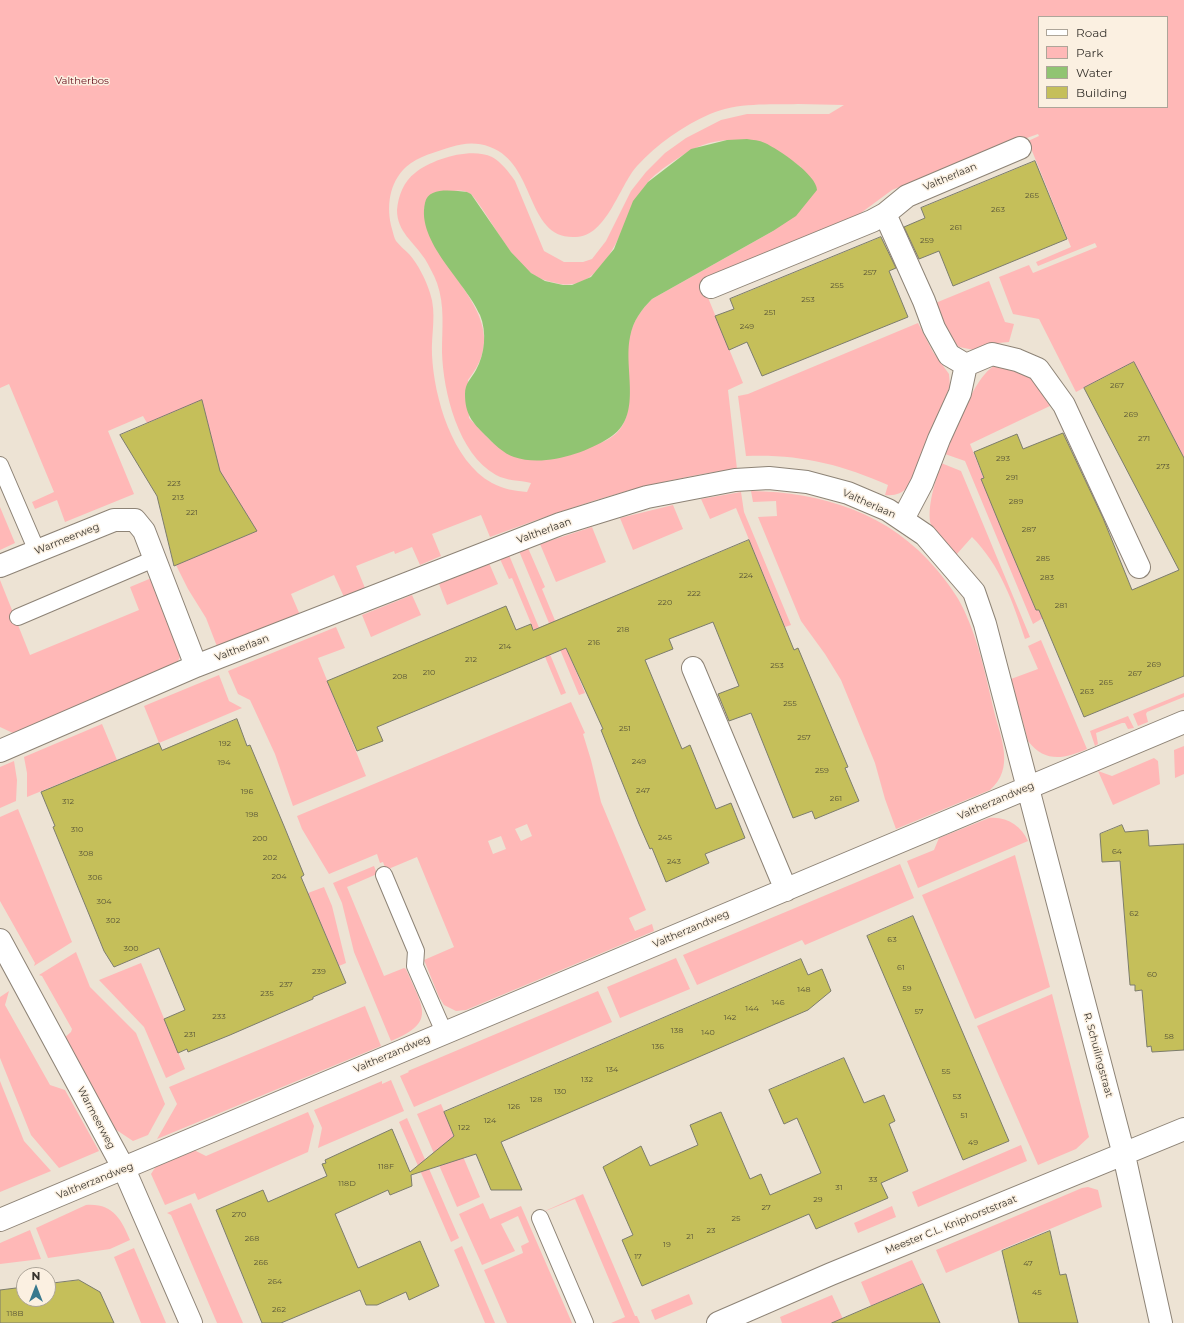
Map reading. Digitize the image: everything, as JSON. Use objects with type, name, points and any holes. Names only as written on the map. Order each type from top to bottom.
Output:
[{"type":"street","name":"Valtherlaan","points":[[711,287],[872,221],[885,214],[907,196],[1020,148]]},
{"type":"street","points":[[885,214],[924,301],[934,328],[949,355],[966,365],[992,354],[1017,360],[1038,368],[1064,405],[1139,568]]},
{"type":"street","name":"Valtherlaan","points":[[903,519],[922,483],[939,439],[960,393],[966,365]]},
{"type":"street","name":"Valtherlaan","points":[[0,751],[196,666],[560,524],[647,497],[735,480],[769,478],[807,482],[848,493],[888,510],[925,534],[974,592],[985,624],[1029,787]]},
{"type":"street","name":"Warmeerweg","points":[[0,566],[114,520],[135,520],[144,531],[154,559]]},
{"type":"street","points":[[154,559],[196,666]]},
{"type":"street","points":[[693,668],[786,890]]},
{"type":"street","name":"Valtherzandweg","points":[[0,1220],[1184,722]]},
{"type":"street","name":"R. Schuilingstraat","points":[[1029,787],[1124,1154],[1162,1323]]},
{"type":"street","name":"Warmeerweg","points":[[0,940],[124,1169],[191,1323]]},
{"type":"street","name":"Meester C.L. Kniphorststraat","points":[[718,1323],[831,1274],[1184,1129]]},
{"type":"lane","points":[[0,465],[37,551]]},
{"type":"lane","points":[[18,617],[154,559]]},
{"type":"lane","points":[[384,875],[416,951],[415,966],[444,1032]]},
{"type":"lane","points":[[540,1218],[585,1323]]},
{"type":"green space","name":"Valtherbos","points":[[0,0],[1184,0],[1184,458],[1134,362],[1076,392],[1039,319],[1013,314],[999,277],[1029,265],[1033,273],[1097,247],[1095,243],[1038,266],[1036,262],[1071,247],[1028,141],[1039,136],[1038,134],[1024,139],[1023,137],[892,190],[850,221],[702,283],[743,383],[728,390],[737,469],[643,487],[550,515],[490,537],[481,515],[432,534],[441,556],[420,565],[412,547],[395,554],[394,551],[356,566],[365,588],[344,597],[334,575],[291,594],[300,615],[218,649],[206,618],[188,589],[176,565],[257,531],[225,480],[223,481],[214,460],[217,459],[202,401],[147,423],[143,416],[108,431],[134,494],[65,522],[57,500],[35,509],[32,502],[54,492],[9,384],[0,388]],"holes":[[[753,105],[844,105],[829,114],[747,114],[721,120],[686,138],[665,153],[646,172],[631,191],[606,241],[592,259],[583,262],[564,262],[544,251],[515,181],[505,168],[492,157],[474,153],[452,156],[431,163],[411,176],[402,189],[397,210],[398,218],[403,231],[427,262],[440,292],[443,368],[455,420],[462,437],[483,465],[500,477],[531,483],[527,492],[514,490],[496,485],[478,473],[466,460],[456,444],[441,408],[432,355],[433,308],[428,288],[416,262],[394,237],[390,221],[389,204],[390,196],[400,173],[416,160],[451,147],[470,144],[480,144],[490,147],[505,156],[516,169],[539,214],[548,227],[560,235],[576,237],[587,234],[596,228],[611,209],[630,175],[637,166],[653,150],[690,124],[710,114],[731,108]],[[727,140],[790,160],[801,167],[773,231],[652,299],[644,307],[635,321],[629,338],[629,399],[627,413],[622,426],[612,437],[597,444],[587,446],[493,443],[469,418],[468,380],[481,357],[484,335],[478,314],[467,294],[440,253],[429,231],[424,208],[452,191],[464,191],[471,194],[506,245],[522,265],[531,273],[540,278],[556,283],[574,284],[589,277],[602,265],[613,249],[639,196],[652,177],[697,147]]]},
{"type":"green space","points":[[989,281],[1005,322],[1014,324],[1009,342],[998,343],[974,350],[959,347],[953,342],[933,304]]},
{"type":"green space","points":[[918,323],[933,352],[949,374],[950,386],[909,486],[901,493],[895,495],[885,495],[888,485],[836,466],[784,457],[746,456],[738,396],[748,394]]},
{"type":"green space","points":[[1022,364],[1052,405],[970,444],[1036,610],[1039,609],[1043,618],[1033,624],[965,461],[945,454],[966,404],[989,369],[997,365]]},
{"type":"green space","points":[[941,463],[961,471],[1030,637],[1025,639],[1016,611],[998,572],[982,548],[972,537],[956,555],[935,533],[931,525],[930,511],[934,485]]},
{"type":"green space","points":[[751,491],[777,492],[829,501],[876,520],[898,534],[918,550],[941,575],[961,604],[974,634],[982,660],[1002,742],[1004,763],[1002,772],[998,781],[990,790],[896,829],[885,799],[875,763],[841,680],[825,654],[801,621],[758,517],[777,516],[776,501],[753,502]]},
{"type":"green space","points":[[741,492],[744,512],[791,625],[785,627],[736,508],[710,519],[701,499]]},
{"type":"green space","points":[[673,505],[683,529],[633,550],[620,518]]},
{"type":"green space","points":[[0,507],[15,543],[0,550]]},
{"type":"green space","points":[[592,527],[606,562],[556,582],[540,544]]},
{"type":"green space","points":[[528,548],[545,587],[542,589],[585,693],[579,695],[519,551]]},
{"type":"green space","points":[[509,555],[566,693],[561,695],[512,578],[509,579],[500,559]]},
{"type":"green space","points":[[489,563],[498,584],[447,605],[439,584]]},
{"type":"green space","points":[[154,577],[181,655],[177,663],[15,734],[0,727],[0,580],[30,655],[139,610],[130,587]]},
{"type":"green space","points":[[412,595],[421,615],[371,637],[362,615]]},
{"type":"green space","points":[[336,627],[345,648],[318,658],[366,776],[293,806],[275,754],[250,700],[238,694],[228,671]]},
{"type":"green space","points":[[1041,640],[1087,749],[1063,757],[1048,756],[1041,753],[1028,741],[1011,679],[1038,669],[1028,646]]},
{"type":"green space","points":[[219,675],[229,701],[242,708],[159,743],[144,706]]},
{"type":"green space","points":[[1184,693],[1184,697],[1147,712],[1148,722],[1138,726],[1133,714]]},
{"type":"green space","points":[[571,702],[585,733],[583,734],[601,802],[646,910],[629,918],[635,931],[652,924],[654,931],[466,1010],[456,1011],[444,1005],[439,997],[424,960],[454,947],[417,857],[386,870],[383,862],[380,863],[377,854],[329,874],[302,829],[297,816]],"holes":[[[527,824],[532,836],[521,841],[515,829]],[[501,836],[506,849],[493,854],[488,841]]]},
{"type":"green space","points":[[1128,716],[1134,728],[1128,729],[1125,723],[1122,723],[1096,733],[1098,744],[1095,746],[1090,731]]},
{"type":"green space","points":[[102,724],[117,760],[27,797],[27,773],[24,757]]},
{"type":"green space","points":[[1184,746],[1184,774],[1175,778],[1174,750]]},
{"type":"green space","points":[[1154,758],[1158,761],[1160,784],[1113,805],[1098,771],[1112,776]]},
{"type":"green space","points":[[14,761],[17,780],[16,801],[0,808],[0,767]]},
{"type":"green space","points":[[18,809],[72,942],[34,966],[35,963],[0,901],[0,817]]},
{"type":"green space","points":[[989,818],[1007,820],[1013,823],[1028,841],[918,888],[907,861],[934,850],[939,838]]},
{"type":"green space","points":[[1015,855],[1050,987],[975,1019],[922,895]]},
{"type":"green space","points":[[900,864],[914,898],[805,945],[802,940],[697,985],[683,955]]},
{"type":"green space","points":[[374,866],[377,874],[347,887],[384,976],[404,968],[406,969],[421,1003],[422,1012],[421,1020],[415,1027],[406,1034],[391,1041],[354,952],[342,903],[333,883]]},
{"type":"green space","points":[[324,887],[332,906],[346,963],[339,966],[308,893]]},
{"type":"green space","points":[[76,952],[90,987],[136,1033],[165,1104],[148,1135],[133,1141],[115,1129],[64,1038],[71,1032],[72,1029],[42,976],[39,975]]},
{"type":"green space","points":[[676,958],[690,989],[620,1018],[607,987]]},
{"type":"green space","points":[[141,963],[185,1069],[166,1078],[144,1027],[99,980]]},
{"type":"green space","points":[[9,991],[5,1005],[50,1085],[65,1090],[99,1151],[59,1168],[31,1135],[0,1058],[0,997]]},
{"type":"green space","points":[[598,991],[612,1022],[414,1107],[400,1076],[409,1072],[408,1071]]},
{"type":"green space","points":[[1052,994],[1089,1137],[1076,1149],[1038,1165],[977,1026]]},
{"type":"green space","points":[[365,1006],[381,1046],[157,1139],[177,1104],[169,1087]]},
{"type":"green space","points":[[391,1080],[404,1111],[318,1148],[322,1128],[314,1110],[382,1081],[382,1084]]},
{"type":"green space","points":[[0,1081],[24,1141],[51,1171],[0,1192]]},
{"type":"green space","points":[[441,1104],[480,1197],[457,1207],[417,1114]]},
{"type":"green space","points":[[308,1112],[314,1126],[308,1152],[198,1200],[195,1193],[165,1205],[151,1174],[158,1163],[194,1150],[206,1156]]},
{"type":"green space","points":[[407,1118],[459,1238],[451,1242],[399,1122]]},
{"type":"green space","points":[[1021,1145],[1027,1161],[918,1207],[912,1192]]},
{"type":"green space","points":[[1088,1187],[1098,1190],[1102,1207],[946,1273],[936,1250],[1082,1188]]},
{"type":"green space","points":[[583,1194],[635,1316],[637,1316],[640,1323],[611,1323],[625,1317],[575,1199],[536,1215]]},
{"type":"green space","points":[[191,1203],[243,1323],[217,1323],[171,1215],[167,1213]]},
{"type":"green space","points":[[483,1203],[490,1219],[521,1206],[572,1323],[507,1323],[484,1270],[523,1253],[521,1246],[529,1242],[518,1216],[501,1224],[515,1251],[482,1265],[459,1214]]},
{"type":"green space","points":[[86,1205],[103,1207],[115,1214],[123,1225],[130,1240],[110,1249],[48,1258],[36,1228]]},
{"type":"green space","points":[[892,1206],[896,1217],[858,1233],[854,1223]]},
{"type":"green space","points":[[30,1230],[41,1259],[0,1264],[0,1243]]},
{"type":"green space","points":[[462,1246],[495,1323],[485,1323],[454,1250]]},
{"type":"green space","points":[[134,1248],[166,1323],[141,1323],[114,1257]]},
{"type":"green space","points":[[912,1260],[923,1284],[871,1306],[861,1282]]},
{"type":"green space","points":[[689,1294],[693,1304],[655,1320],[651,1310]]},
{"type":"green space","points":[[832,1295],[843,1319],[833,1323],[782,1323],[780,1317]]},
{"type":"water","points":[[747,139],[763,142],[796,163],[811,177],[817,190],[796,216],[773,231],[652,299],[644,307],[635,321],[630,337],[630,392],[626,418],[620,429],[609,438],[576,454],[550,460],[525,460],[510,456],[499,448],[476,426],[466,407],[465,390],[479,364],[484,343],[484,329],[480,315],[473,302],[435,247],[428,232],[424,218],[425,203],[427,198],[431,194],[442,191],[467,192],[471,194],[511,252],[531,273],[545,281],[563,285],[572,285],[591,277],[614,249],[633,201],[648,182],[691,149],[727,140]]},
{"type":"building","points":[[1035,161],[1067,239],[953,286],[939,251],[919,259],[904,227],[925,218],[921,208]]},
{"type":"building","points":[[881,237],[896,268],[889,271],[908,317],[762,376],[747,342],[729,350],[715,316],[734,309],[730,299]]},
{"type":"building","points":[[1134,362],[1184,458],[1184,676],[1084,717],[1039,610],[1036,610],[1002,530],[981,479],[984,478],[974,452],[1017,434],[1023,449],[1063,433],[1103,518],[1132,590],[1179,570],[1084,388]]},
{"type":"building","points":[[202,400],[220,471],[257,531],[174,566],[157,496],[120,435]]},
{"type":"building","points":[[749,540],[794,650],[798,648],[848,767],[845,768],[859,801],[815,819],[812,811],[793,818],[751,713],[729,721],[718,694],[739,686],[713,622],[669,639],[673,649],[645,660],[682,749],[690,745],[716,809],[731,803],[745,838],[705,854],[709,863],[666,882],[652,848],[650,849],[639,824],[601,730],[603,729],[566,648],[377,727],[383,741],[357,751],[327,681],[506,606],[516,630],[531,624],[533,630]]},
{"type":"building","points":[[237,719],[247,746],[250,745],[284,826],[304,875],[301,877],[346,983],[230,1035],[188,1052],[187,1049],[178,1053],[164,1019],[185,1010],[159,948],[114,967],[104,951],[53,827],[55,826],[41,792],[159,743],[162,750]]},
{"type":"building","points":[[1122,825],[1125,832],[1148,830],[1149,846],[1184,844],[1184,1050],[1152,1052],[1151,1046],[1147,1047],[1142,990],[1135,991],[1135,985],[1130,985],[1120,861],[1102,862],[1100,834]]},
{"type":"building","points":[[913,916],[1009,1141],[963,1160],[867,936]]},
{"type":"building","points":[[801,959],[808,975],[822,969],[831,991],[808,1010],[501,1142],[522,1190],[491,1190],[476,1154],[411,1175],[412,1186],[390,1195],[388,1190],[335,1214],[358,1268],[420,1241],[439,1286],[409,1300],[406,1292],[377,1305],[366,1305],[360,1290],[281,1323],[262,1323],[216,1210],[263,1190],[268,1202],[327,1176],[322,1164],[326,1163],[325,1160],[392,1129],[410,1172],[454,1136],[444,1112]]},
{"type":"building","points":[[844,1058],[864,1103],[884,1095],[895,1121],[889,1124],[908,1171],[881,1183],[888,1198],[816,1229],[809,1214],[642,1286],[622,1240],[633,1235],[603,1167],[641,1146],[650,1166],[698,1145],[690,1125],[721,1112],[750,1179],[761,1174],[770,1195],[821,1173],[797,1118],[784,1124],[769,1090]]},
{"type":"building","points":[[1050,1231],[1060,1275],[1066,1274],[1078,1323],[1019,1323],[1002,1251]]},
{"type":"building","points":[[79,1280],[100,1292],[114,1323],[0,1323],[0,1290],[16,1288],[16,1307],[56,1307],[56,1283]]},
{"type":"building","points":[[923,1284],[940,1323],[832,1323]]}]
